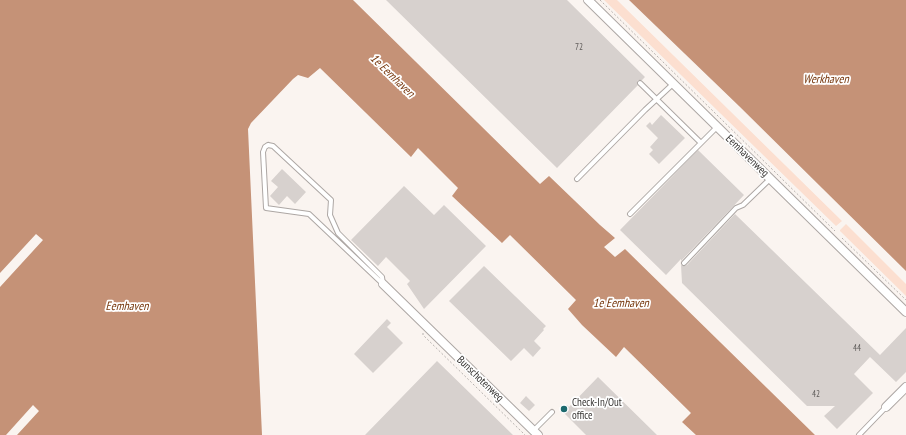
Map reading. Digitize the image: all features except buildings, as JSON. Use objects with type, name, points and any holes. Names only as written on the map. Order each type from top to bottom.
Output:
[{"type":"street","name":"Eemhavenweg","points":[[588,0],[906,312]]},
{"type":"street","name":"Bunschotenweg","points":[[383,284],[535,433]]},
{"type":"street","points":[[886,407],[906,387]]},
{"type":"lane","points":[[640,83],[701,143]]},
{"type":"lane","points":[[577,179],[656,99],[673,84]]},
{"type":"lane","points":[[630,214],[717,127]]},
{"type":"lane","points":[[268,145],[273,146],[331,200],[330,215],[338,233],[382,277],[383,284],[309,214],[266,208],[264,147],[268,145]]},
{"type":"lane","points":[[684,263],[736,208],[743,205],[770,178]]},
{"type":"lane","points":[[859,435],[886,407]]},
{"type":"lane","points":[[535,433],[552,412]]},
{"type":"path","name":"Eemhavenweg","points":[[600,0],[836,232]]},
{"type":"path","points":[[842,237],[906,300]]},
{"type":"path","name":"Bunschotenweg","points":[[422,323],[422,335],[525,435]]},
{"type":"shaded area","points":[[604,0],[617,0],[842,221],[836,226]]},
{"type":"shaded area","points":[[846,224],[906,284],[906,296],[840,231]]},
{"type":"water","name":"Eemhaven","points":[[0,0],[353,0],[540,184],[549,176],[615,238],[604,247],[615,257],[625,249],[815,435],[696,435],[682,422],[691,413],[624,347],[616,357],[582,325],[568,309],[576,300],[510,235],[502,243],[452,196],[458,188],[418,148],[411,157],[320,68],[308,78],[298,75],[293,79],[251,123],[248,129],[262,435],[0,435]]},
{"type":"water","name":"Werkhaven","points":[[629,0],[906,0],[906,271],[739,106]]},
{"type":"pier","points":[[36,234],[43,240],[0,287],[0,273]]},
{"type":"pier","points":[[33,405],[39,411],[17,435],[6,435]]},
{"type":"place","name":"Check-In/Out office","points":[[564,409]]},
{"type":"water label","name":"1e Eemhaven","points":[[392,76]]},
{"type":"water label","name":"1e Eemhaven","points":[[621,304]]}]
